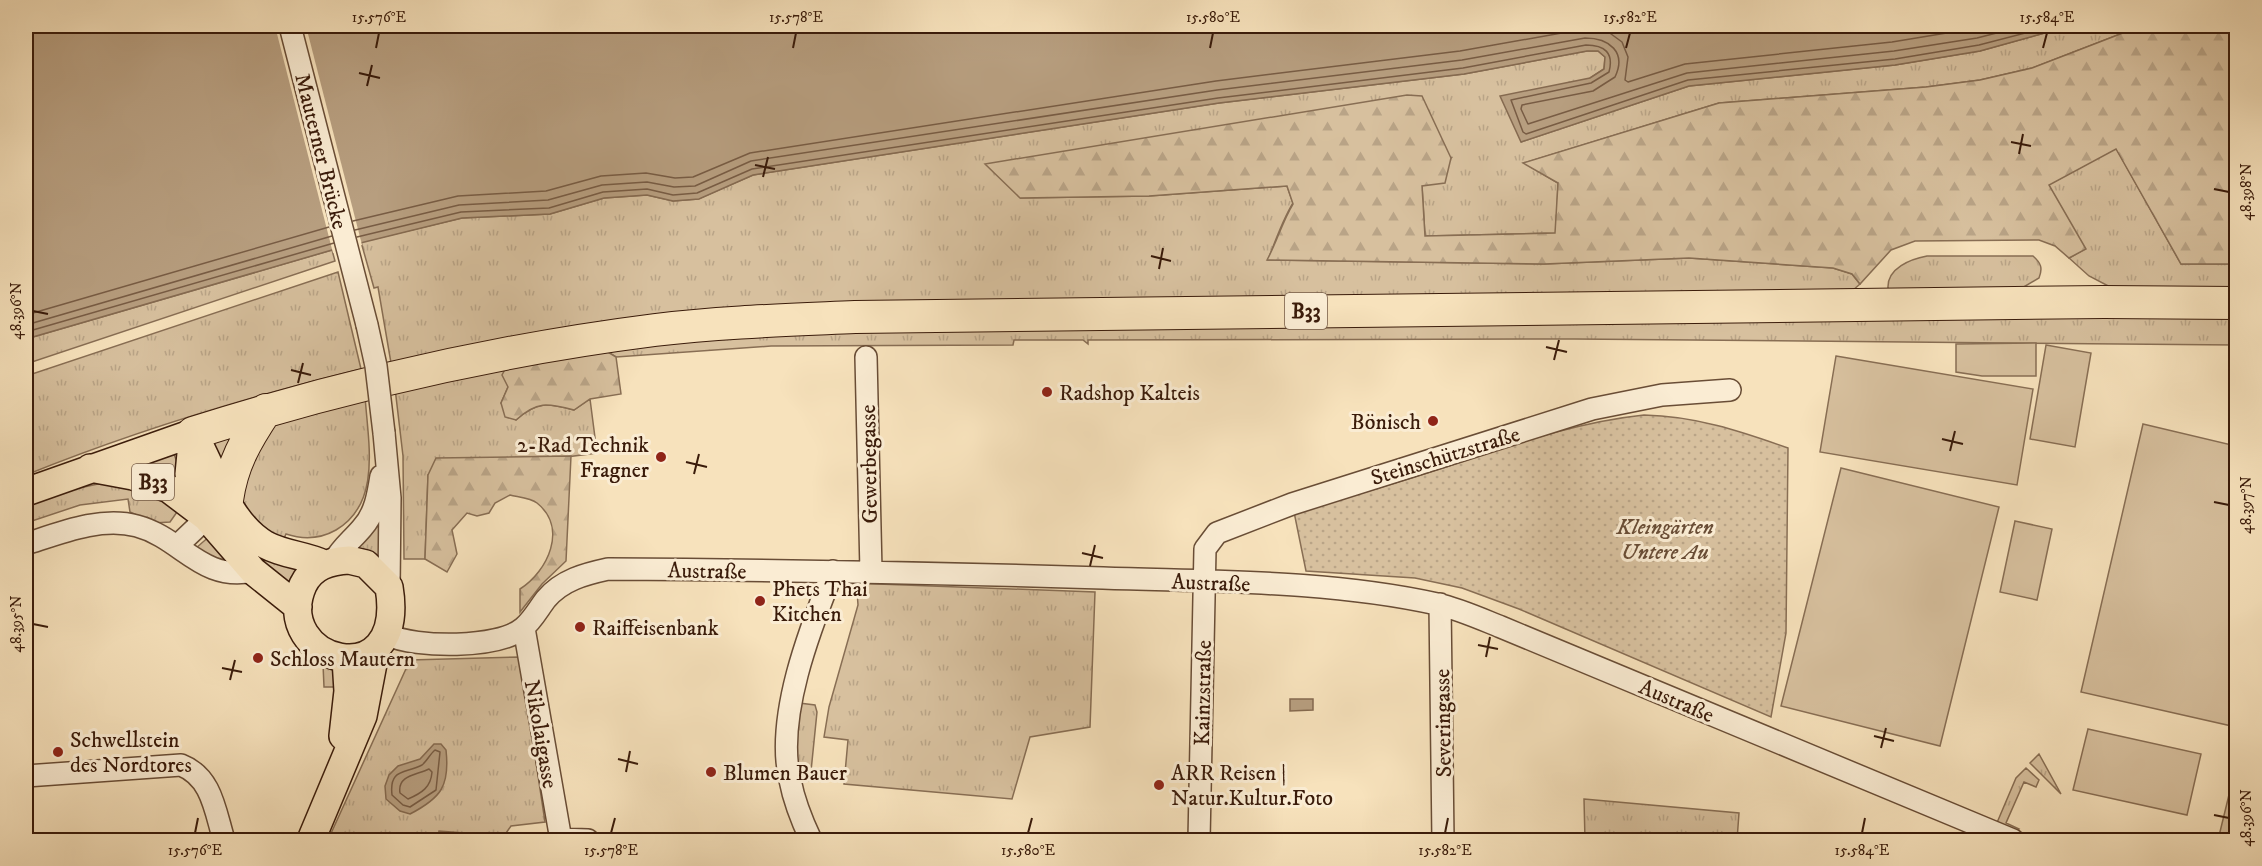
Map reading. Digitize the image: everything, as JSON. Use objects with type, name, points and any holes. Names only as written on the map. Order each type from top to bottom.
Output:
[{"type":"highway","name":"B33","points":[[194,433],[328,392],[468,360],[657,330],[762,321],[855,317],[1848,305],[2236,303]]},
{"type":"highway","points":[[216,508],[238,455],[266,410]]},
{"type":"main road","name":"B33","points":[[26,492],[194,433],[216,508],[253,571],[298,607]]},
{"type":"main road","name":"B33","points":[[90,468],[152,482],[216,508],[245,527],[264,544],[286,554],[329,562]]},
{"type":"main road","points":[[311,840],[363,716],[391,611],[389,587],[366,564],[349,560],[329,562],[304,583],[298,607],[303,632],[310,641],[331,656],[346,659],[363,656],[382,641]]},
{"type":"main road","points":[[337,776],[348,691],[346,659]]},
{"type":"street","name":"Mauterner Brücke","points":[[290,26],[367,325],[376,366],[385,439]]},
{"type":"street","name":"Gewerbegasse","points":[[866,357],[871,571]]},
{"type":"street","name":"Steinschützstraße","points":[[1203,582],[1205,549],[1217,533],[1292,504],[1592,409],[1662,395],[1730,390]]},
{"type":"street","points":[[329,562],[363,527],[373,513],[378,496],[385,439]]},
{"type":"street","points":[[385,439],[390,498],[389,587]]},
{"type":"street","points":[[177,546],[216,508]]},
{"type":"street","points":[[26,544],[69,530],[119,523],[153,531],[214,570],[227,574],[253,571]]},
{"type":"street","name":"Austraße","points":[[382,641],[492,642],[509,637],[524,628],[549,596],[567,582],[608,568],[871,571],[1338,589],[1440,604],[1502,627],[2013,840]]},
{"type":"street","points":[[811,840],[789,778],[786,736],[790,700],[833,571]]},
{"type":"street","name":"Kainzstraße","points":[[1199,840],[1203,582]]},
{"type":"street","name":"Severingasse","points":[[1440,604],[1443,840]]},
{"type":"street","name":"Nikolaigasse","points":[[524,628],[560,840]]},
{"type":"street","points":[[26,776],[181,765],[195,771],[206,784],[224,840]]},
{"type":"street","points":[[560,840],[588,840]]},
{"type":"green space","points":[[2070,26],[2141,26],[2032,68],[1980,80],[1926,87],[1719,103],[1524,163],[1558,183],[1556,233],[1425,236],[1422,185],[1451,158],[1020,198],[1149,196],[1287,186],[1293,203],[1268,260],[1544,264],[1689,258],[1833,268],[1852,274],[1860,284],[1852,291],[1150,302],[391,363],[378,287],[374,288],[361,242],[462,218],[550,214],[604,198],[647,195],[673,201],[698,199],[753,175],[1219,103],[1464,74],[1587,51],[1598,51],[1605,57],[1604,69],[1590,78],[1521,142],[1689,86],[1895,65],[1980,51]]},
{"type":"green space","points":[[2141,26],[2236,26],[2236,264],[2181,264],[2116,149],[2049,185],[2086,249],[2069,258],[2055,246],[2039,240],[1915,241],[1891,250],[1860,284],[1852,274],[1833,268],[1689,258],[1544,264],[1267,260],[1293,204],[1287,186],[1149,196],[1020,198],[985,164],[1407,95],[1422,96],[1451,158],[1445,183],[1422,186],[1425,236],[1555,233],[1558,183],[1523,163],[1719,103],[1926,87],[1980,80],[2032,68]]},
{"type":"green space","points":[[2116,148],[2181,264],[2236,264],[2236,292],[2114,289],[2089,276],[2069,258],[2085,249],[2048,185]]},
{"type":"green space","points":[[332,250],[335,261],[26,364],[26,339]]},
{"type":"green space","points":[[1927,256],[2033,256],[2039,263],[2041,271],[2039,278],[2022,288],[1892,292],[1888,288],[1891,275],[1896,270],[1907,262]]},
{"type":"green space","points":[[338,272],[361,369],[192,416],[26,475],[26,376]]},
{"type":"green space","points":[[2236,315],[2236,345],[1575,339],[1088,340],[1088,344],[1083,340],[1014,340],[1013,345],[771,346],[616,357],[603,349],[658,341],[856,329]]},
{"type":"green space","points":[[2036,343],[2036,376],[1982,376],[1956,372],[1956,344]]},
{"type":"green space","points":[[2046,345],[2091,353],[2075,447],[2030,439]]},
{"type":"green space","points":[[603,349],[616,357],[621,394],[590,399],[574,410],[543,405],[530,409],[516,420],[505,417],[501,403],[508,387],[502,375],[508,364]]},
{"type":"green space","points":[[1836,356],[2033,389],[2017,485],[1820,452]]},
{"type":"green space","points":[[508,364],[508,387],[501,403],[516,420],[530,409],[543,405],[574,410],[590,399],[597,453],[428,475],[425,559],[404,559],[403,456],[395,388]]},
{"type":"green space","points":[[365,396],[369,470],[360,504],[351,518],[336,530],[318,537],[306,538],[286,534],[282,543],[268,536],[238,500],[237,480],[273,426]]},
{"type":"green space","name":"Kleingärten Untere Au","points":[[1644,415],[1699,421],[1735,430],[1788,448],[1786,633],[1771,717],[1519,609],[1462,588],[1415,578],[1306,571],[1294,512],[1545,435],[1594,423]]},
{"type":"green space","points":[[2143,424],[2236,446],[2236,727],[2081,692]]},
{"type":"green space","points":[[237,435],[222,474],[210,443]]},
{"type":"green space","points":[[174,454],[184,482],[142,465]]},
{"type":"green space","points":[[571,456],[566,561],[542,584],[520,612],[520,589],[539,571],[546,560],[553,536],[546,513],[534,501],[510,495],[495,503],[489,513],[477,516],[467,513],[452,530],[457,554],[447,572],[425,559],[428,475],[436,458]]},
{"type":"green space","points":[[1841,468],[1999,507],[1940,746],[1781,706]]},
{"type":"green space","points":[[107,482],[131,483],[177,506],[177,512],[170,522],[154,523],[130,512],[128,499],[80,505],[26,523],[26,504],[52,494]]},
{"type":"green space","points":[[2015,521],[2052,529],[2037,600],[2000,592]]},
{"type":"green space","points":[[375,522],[381,526],[380,560],[353,550]]},
{"type":"green space","points":[[211,535],[238,563],[226,565],[196,548]]},
{"type":"green space","points":[[245,546],[307,563],[292,584],[280,582]]},
{"type":"green space","points":[[851,583],[1095,592],[1090,727],[1030,737],[1012,799],[844,784],[848,740],[824,737],[829,707],[858,605],[857,591]]},
{"type":"green space","points":[[520,657],[545,822],[511,826],[504,836],[439,831],[437,840],[328,840],[410,660]]},
{"type":"green space","points":[[323,664],[336,669],[343,687],[324,687]]},
{"type":"green space","points":[[799,703],[815,705],[817,712],[810,781],[797,780],[795,744]]},
{"type":"green space","points":[[2088,729],[2201,754],[2187,815],[2073,790]]},
{"type":"green space","points":[[2039,754],[2061,794],[2030,763]]},
{"type":"green space","points":[[2236,766],[2236,840],[2218,840]]},
{"type":"green space","points":[[2026,768],[2039,780],[2036,787],[2024,782],[2006,823],[2019,829],[2015,833],[1996,825],[2016,778]]},
{"type":"green space","points":[[1584,799],[1739,813],[1737,840],[1585,840]]},
{"type":"water","points":[[26,26],[2070,26],[1980,51],[1895,65],[1689,86],[1521,142],[1500,96],[1590,78],[1604,69],[1605,57],[1598,51],[1587,51],[1464,74],[1219,103],[753,175],[699,199],[673,201],[647,195],[604,198],[550,214],[462,218],[332,250],[26,339]]},
{"type":"water","points":[[1290,699],[1313,699],[1313,710],[1290,711]]},
{"type":"water","points":[[434,744],[441,744],[446,750],[445,782],[441,790],[429,802],[410,814],[400,811],[386,799],[385,786],[389,775],[398,766],[420,759]]},
{"type":"pier","points":[[275,26],[306,26],[362,245],[333,253]]},
{"type":"place","name":"Radshop Kalteis","points":[[1047,392]]},
{"type":"place","name":"Bönisch","points":[[1433,421]]},
{"type":"place","name":"2-Rad Technik Fragner","points":[[661,457]]},
{"type":"place","name":"Phets Thai Kitchen","points":[[760,601]]},
{"type":"place","name":"Raiffeisenbank","points":[[580,627]]},
{"type":"place","name":"Schloss Mautern","points":[[258,658]]},
{"type":"place","name":"Schwellstein des Nordtores","points":[[58,752]]},
{"type":"place","name":"Blumen Bauer","points":[[711,772]]},
{"type":"place","name":"ARR Reisen | Natur.Kultur.Foto","points":[[1159,785]]}]
